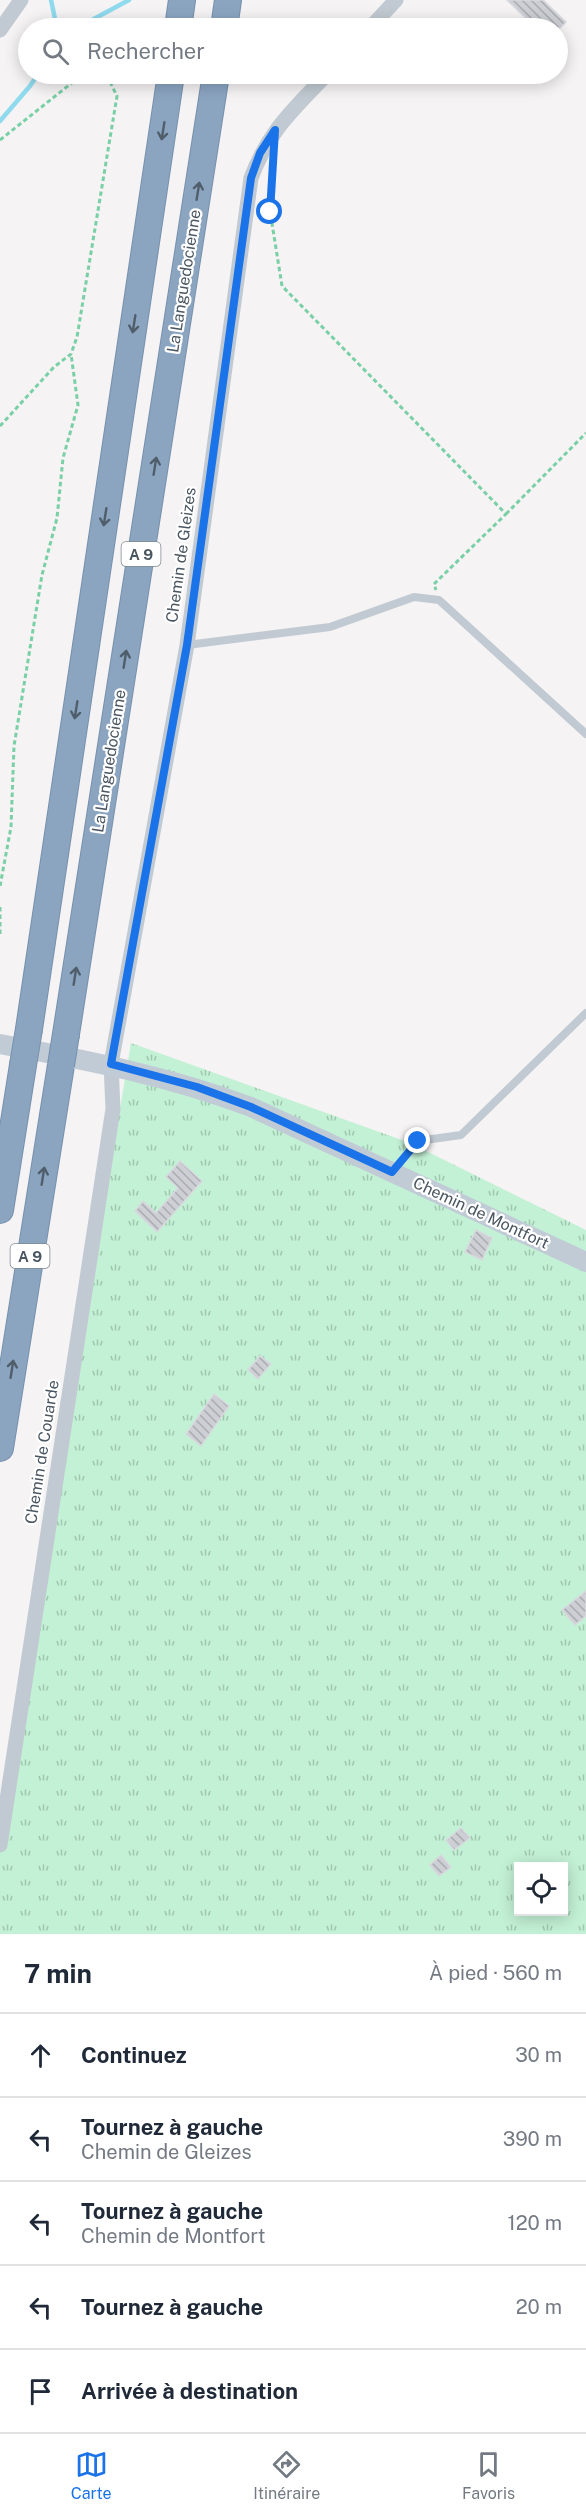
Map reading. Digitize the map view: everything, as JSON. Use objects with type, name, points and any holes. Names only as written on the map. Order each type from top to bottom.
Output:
[{"type":"highway","points":[[179,18],[182,0]]},
{"type":"highway","points":[[225,18],[228,0]]},
{"type":"highway","name":"A 9","points":[[0,1210],[170,84]]},
{"type":"highway","name":"La Languedocienne","points":[[0,1448],[214,84]]},
{"type":"street","points":[[0,30],[21,0]]},
{"type":"street","points":[[379,18],[396,0]]},
{"type":"street","name":"Chemin de Gleizes","points":[[111,1064],[187,645],[251,178],[260,153],[275,130],[318,84]]},
{"type":"street","name":"Chemin de Montfort","points":[[0,1044],[111,1064],[197,1087],[251,1107],[586,1262]]},
{"type":"street","name":"Chemin de Couarde","points":[[0,1845],[113,1109],[111,1064]]},
{"type":"lane","points":[[187,645],[330,627],[414,597],[439,600],[586,734]]},
{"type":"lane","points":[[392,1172],[418,1141],[461,1135],[586,1013]]},
{"type":"path","points":[[0,140],[70,84]]},
{"type":"path","points":[[0,886],[11,827],[14,746],[42,575],[57,518],[63,458],[78,405],[71,354],[77,337],[117,96],[111,84]]},
{"type":"path","points":[[273,165],[270,212],[282,286],[506,514]]},
{"type":"path","points":[[0,426],[54,367],[71,354]]},
{"type":"path","points":[[439,600],[434,584],[586,433]]},
{"type":"path","points":[[0,907],[0,934]]},
{"type":"green space","points":[[131,1043],[410,1143],[586,1230],[586,1934],[0,1934],[0,1824]]},
{"type":"building","points":[[507,0],[543,0],[562,18],[526,18]]},
{"type":"building","points":[[180,1161],[202,1181],[157,1232],[135,1211],[143,1201],[156,1213],[178,1188],[166,1177]]},
{"type":"building","points":[[476,1230],[492,1238],[482,1260],[465,1252]]},
{"type":"building","points":[[260,1356],[271,1364],[258,1379],[248,1370]]},
{"type":"building","points":[[214,1394],[229,1406],[201,1446],[186,1434]]},
{"type":"building","points":[[586,1591],[586,1616],[575,1625],[562,1610]]},
{"type":"building","points":[[461,1828],[470,1838],[454,1850],[446,1840]]},
{"type":"building","points":[[441,1855],[451,1867],[439,1876],[430,1865]]},
{"type":"waterway","points":[[51,0],[55,18]]},
{"type":"waterway","points":[[96,18],[129,0]]},
{"type":"waterway","points":[[0,121],[31,84]]},
{"type":"route","points":[[270,212],[275,130],[260,153],[251,178],[187,645],[111,1064],[197,1087],[251,1107],[392,1172],[418,1141]]}]
